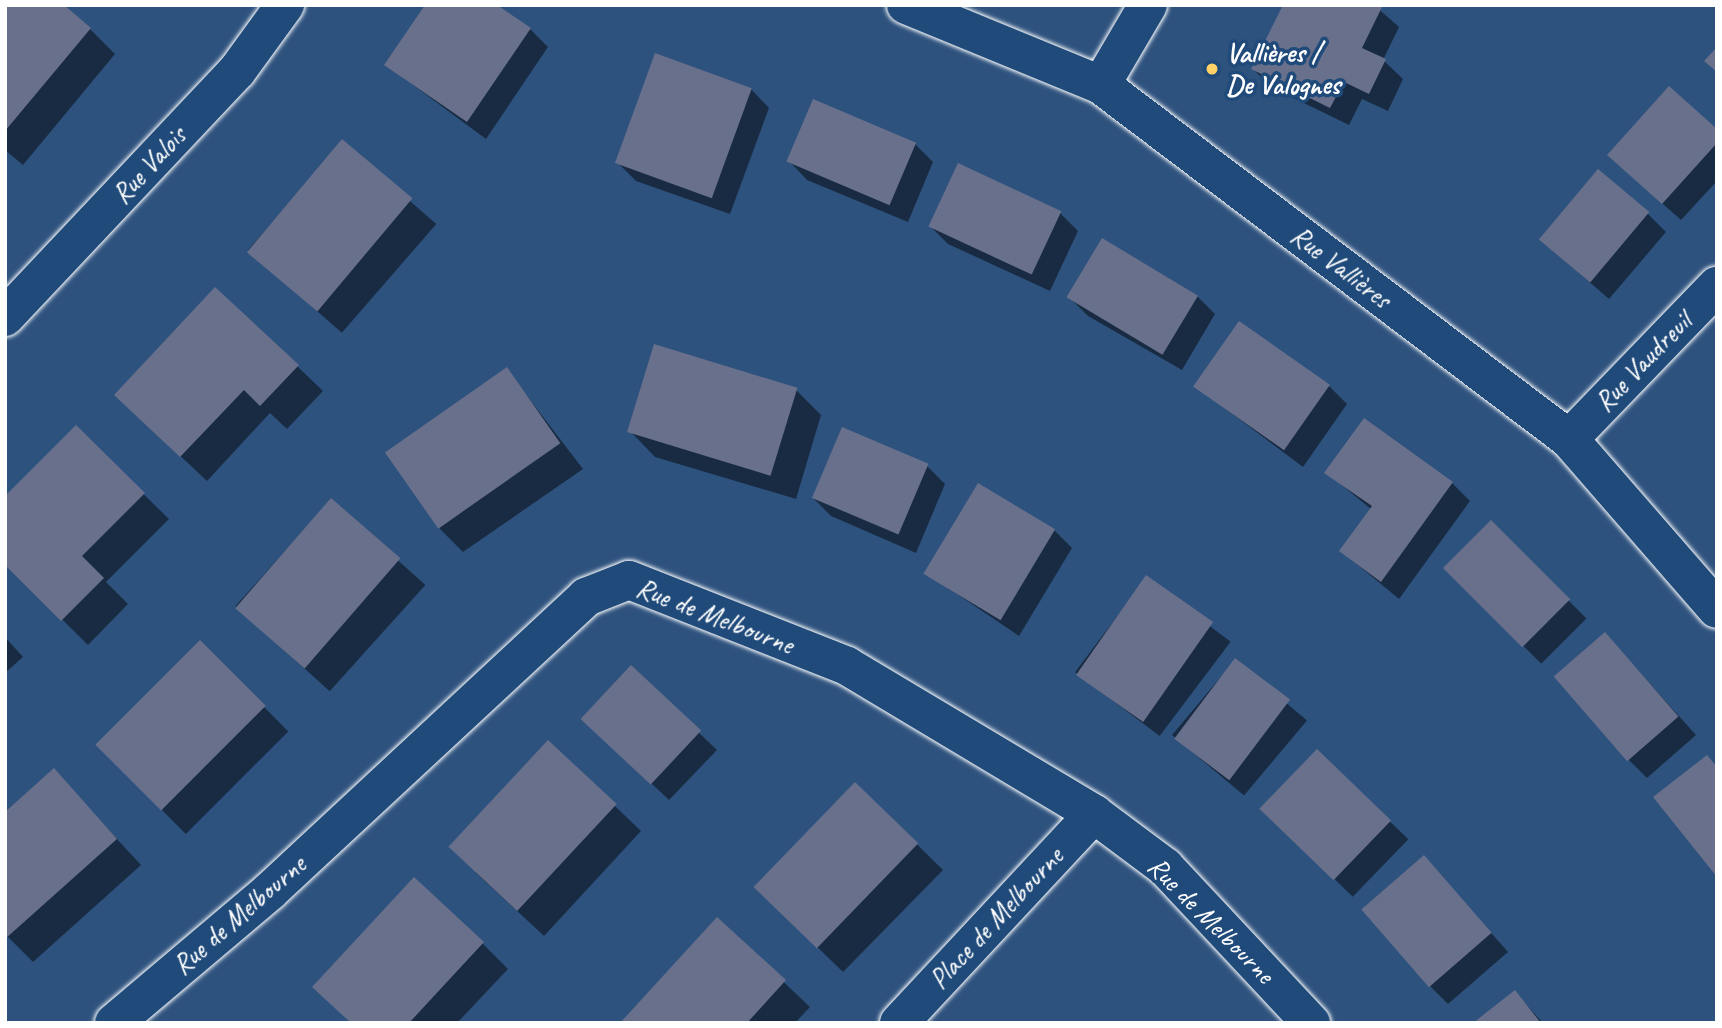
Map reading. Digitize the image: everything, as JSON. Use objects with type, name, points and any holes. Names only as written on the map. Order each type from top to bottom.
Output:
[{"type":"street","name":"Rue Valois","points":[[5,317],[237,71],[285,5]]},
{"type":"street","name":"Rue Vallières","points":[[906,5],[1101,85],[1569,439],[1717,610]]},
{"type":"street","points":[[1101,85],[1148,5]]},
{"type":"street","name":"Rue Vaudreuil","points":[[1569,439],[1717,286]]},
{"type":"street","name":"Rue de Melbourne","points":[[114,1023],[270,891],[586,597],[629,580],[847,666],[1094,814],[1165,867],[1311,1023]]},
{"type":"street","name":"Place de Melbourne","points":[[899,1023],[1094,814]]},
{"type":"building","points":[[5,5],[64,5],[91,28],[5,131]]},
{"type":"building","points":[[425,5],[497,5],[531,28],[467,122],[384,65]]},
{"type":"building","points":[[1283,5],[1382,7],[1362,48],[1386,59],[1369,94],[1344,82],[1330,108],[1251,69]]},
{"type":"building","points":[[1717,47],[1717,72],[1704,61]]},
{"type":"building","points":[[655,53],[752,88],[712,198],[615,163]]},
{"type":"building","points":[[1669,86],[1717,129],[1717,143],[1662,204],[1607,155]]},
{"type":"building","points":[[813,99],[916,143],[890,205],[786,162]]},
{"type":"building","points":[[342,139],[412,198],[317,312],[247,252]]},
{"type":"building","points":[[958,163],[1061,211],[1032,275],[928,226]]},
{"type":"building","points":[[1598,169],[1649,212],[1590,283],[1539,239]]},
{"type":"building","points":[[1102,238],[1198,296],[1162,355],[1066,297]]},
{"type":"building","points":[[215,287],[299,365],[260,406],[244,390],[180,457],[114,395]]},
{"type":"building","points":[[1239,321],[1330,385],[1284,450],[1193,387]]},
{"type":"building","points":[[654,344],[797,388],[771,476],[627,432]]},
{"type":"building","points":[[507,367],[560,443],[438,529],[385,452]]},
{"type":"building","points":[[1364,418],[1453,482],[1381,582],[1339,551],[1372,506],[1324,473]]},
{"type":"building","points":[[76,425],[145,493],[82,556],[104,578],[61,621],[5,565],[5,496]]},
{"type":"building","points":[[842,427],[929,464],[898,535],[812,498]]},
{"type":"building","points":[[978,483],[1055,529],[1001,620],[923,574]]},
{"type":"building","points":[[331,498],[400,558],[305,669],[235,608]]},
{"type":"building","points":[[1491,520],[1570,599],[1522,647],[1443,568]]},
{"type":"building","points":[[1146,575],[1213,622],[1143,722],[1076,675]]},
{"type":"building","points":[[1605,632],[1678,717],[1627,761],[1554,677]]},
{"type":"building","points":[[200,640],[266,706],[161,810],[95,745]]},
{"type":"building","points":[[1235,658],[1290,700],[1229,780],[1174,739]]},
{"type":"building","points":[[631,665],[701,730],[651,785],[581,719]]},
{"type":"building","points":[[548,740],[617,804],[517,911],[448,847]]},
{"type":"building","points":[[1317,749],[1391,821],[1333,880],[1259,809]]},
{"type":"building","points":[[1707,755],[1717,767],[1717,877],[1653,797]]},
{"type":"building","points":[[54,768],[117,839],[5,939],[5,812]]},
{"type":"building","points":[[855,782],[918,843],[817,948],[754,887]]},
{"type":"building","points":[[1424,855],[1492,933],[1429,987],[1361,909]]},
{"type":"building","points":[[414,877],[484,942],[409,1023],[351,1023],[312,987]]},
{"type":"building","points":[[717,917],[786,980],[747,1023],[620,1023]]},
{"type":"building","points":[[1515,990],[1541,1023],[1473,1023]]},
{"type":"place","name":"Vallières / De Valognes","points":[[1212,69]]}]
